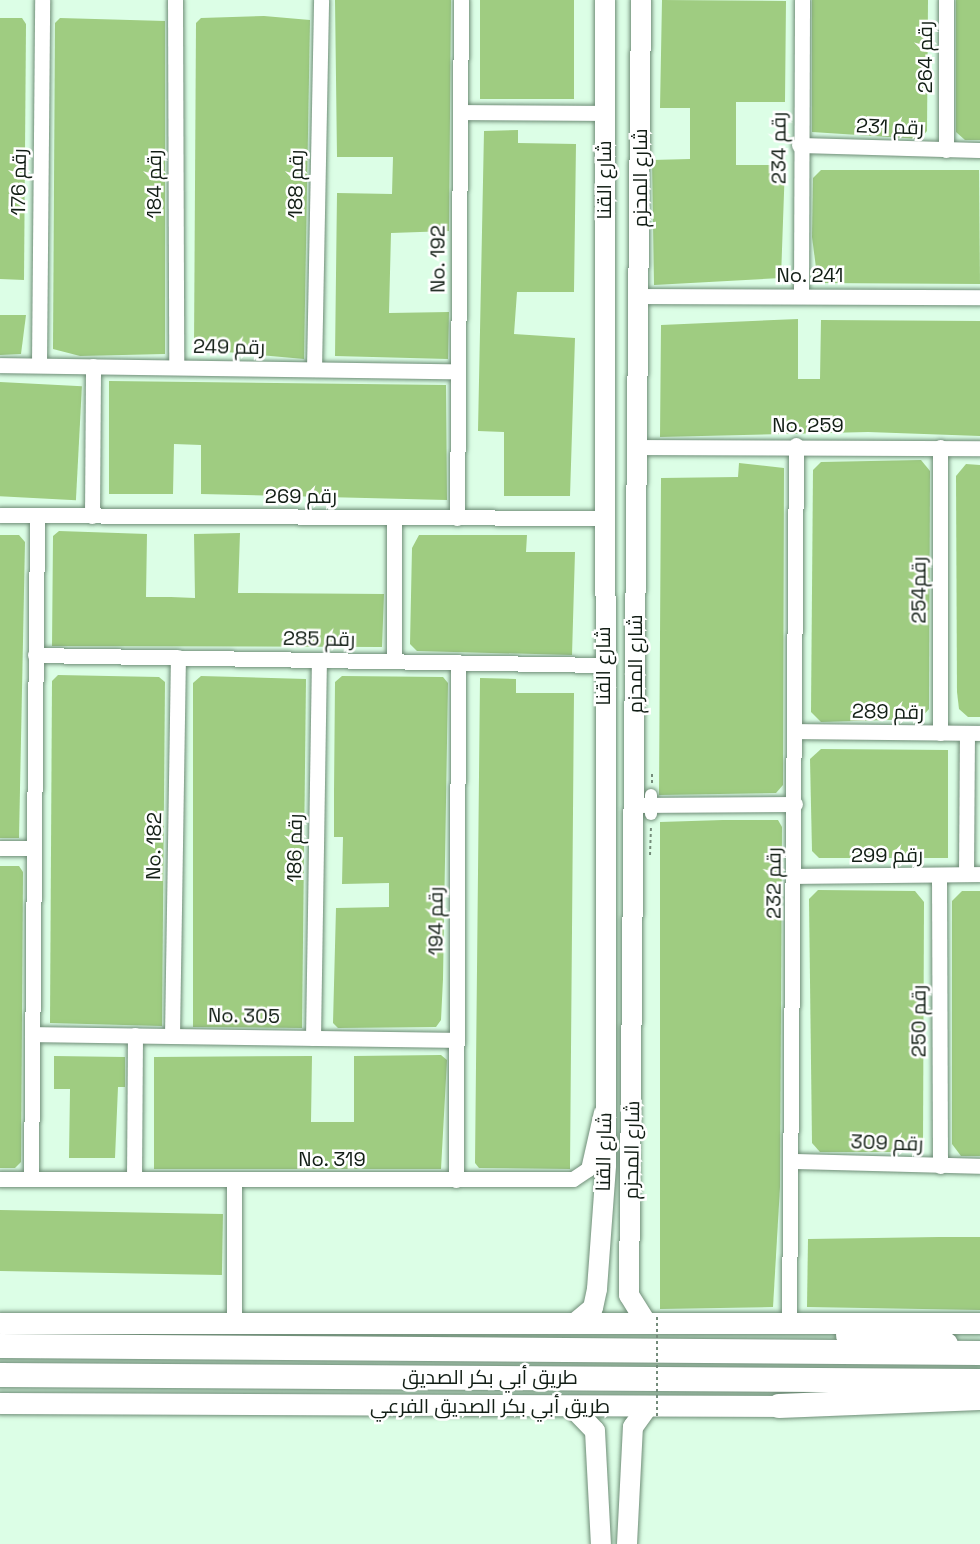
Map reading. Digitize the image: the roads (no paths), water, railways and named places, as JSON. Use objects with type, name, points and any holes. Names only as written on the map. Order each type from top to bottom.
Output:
[{"type":"main road","points":[[0,1323],[575,1323],[652,1318],[980,1345]]},
{"type":"main road","points":[[691,1322],[980,1323]]},
{"type":"main road","name":"طريق أبي بكر الصديق","points":[[0,1346],[980,1353]]},
{"type":"main road","name":"طريق أبي بكر الصديق","points":[[0,1375],[980,1382]]},
{"type":"main road","points":[[779,1406],[980,1398]]},
{"type":"main road","name":"طريق أبي بكر الصديق الفرعي","points":[[0,1402],[572,1407],[652,1411],[779,1406],[980,1408]]},
{"type":"street","name":"رقم 176","points":[[39,365],[42,0]]},
{"type":"street","name":"رقم 184","points":[[175,0],[176,367]]},
{"type":"street","name":"رقم 188","points":[[314,369],[321,0]]},
{"type":"street","name":"No. 192","points":[[457,518],[461,0]]},
{"type":"street","name":"شارع القنا","points":[[575,1323],[593,1308],[597,1289],[606,1165],[602,518],[604,0]]},
{"type":"street","name":"شارع المحزم","points":[[641,0],[640,296],[635,447],[647,805],[633,1110],[629,1295],[652,1318]]},
{"type":"street","name":"رقم 234","points":[[801,296],[799,146],[802,0]]},
{"type":"street","name":"رقم 264","points":[[946,0],[946,150]]},
{"type":"street","points":[[460,112],[605,113]]},
{"type":"street","name":"رقم 231","points":[[799,146],[980,150]]},
{"type":"street","name":"No. 241","points":[[640,296],[980,297]]},
{"type":"street","name":"رقم 249","points":[[0,365],[458,371]]},
{"type":"street","points":[[92,516],[93,366]]},
{"type":"street","name":"رقم 232","points":[[789,1321],[793,1161],[796,446]]},
{"type":"street","name":"No. 259","points":[[635,447],[980,448]]},
{"type":"street","name":"رقم254","points":[[940,447],[940,734]]},
{"type":"street","name":"رقم 269","points":[[0,515],[602,518]]},
{"type":"street","points":[[30,1179],[37,515]]},
{"type":"street","points":[[394,518],[394,661]]},
{"type":"street","name":"رقم 285","points":[[35,655],[603,665]]},
{"type":"street","name":"No. 182","points":[[172,1036],[178,657]]},
{"type":"street","name":"رقم 186","points":[[313,1038],[319,660]]},
{"type":"street","name":"رقم 194","points":[[456,1180],[458,662]]},
{"type":"street","name":"رقم 289","points":[[795,731],[974,733]]},
{"type":"street","points":[[973,874],[974,733]]},
{"type":"street","points":[[647,805],[795,804]]},
{"type":"street","points":[[0,848],[33,848]]},
{"type":"street","name":"رقم 299","points":[[795,876],[973,874]]},
{"type":"street","name":"رقم 250","points":[[939,876],[940,1166]]},
{"type":"street","name":"No. 305","points":[[32,1034],[456,1040]]},
{"type":"street","points":[[134,1179],[135,1035]]},
{"type":"street","name":"No. 319","points":[[0,1179],[573,1179],[588,1169],[605,1098]]},
{"type":"street","points":[[606,1165],[606,1193],[617,1200],[631,1184],[633,1110]]},
{"type":"street","name":"رقم 309","points":[[793,1161],[980,1166]]},
{"type":"street","points":[[234,1180],[234,1323]]},
{"type":"street","points":[[572,1407],[595,1431],[601,1544]]},
{"type":"street","points":[[627,1544],[633,1427],[652,1411]]}]
